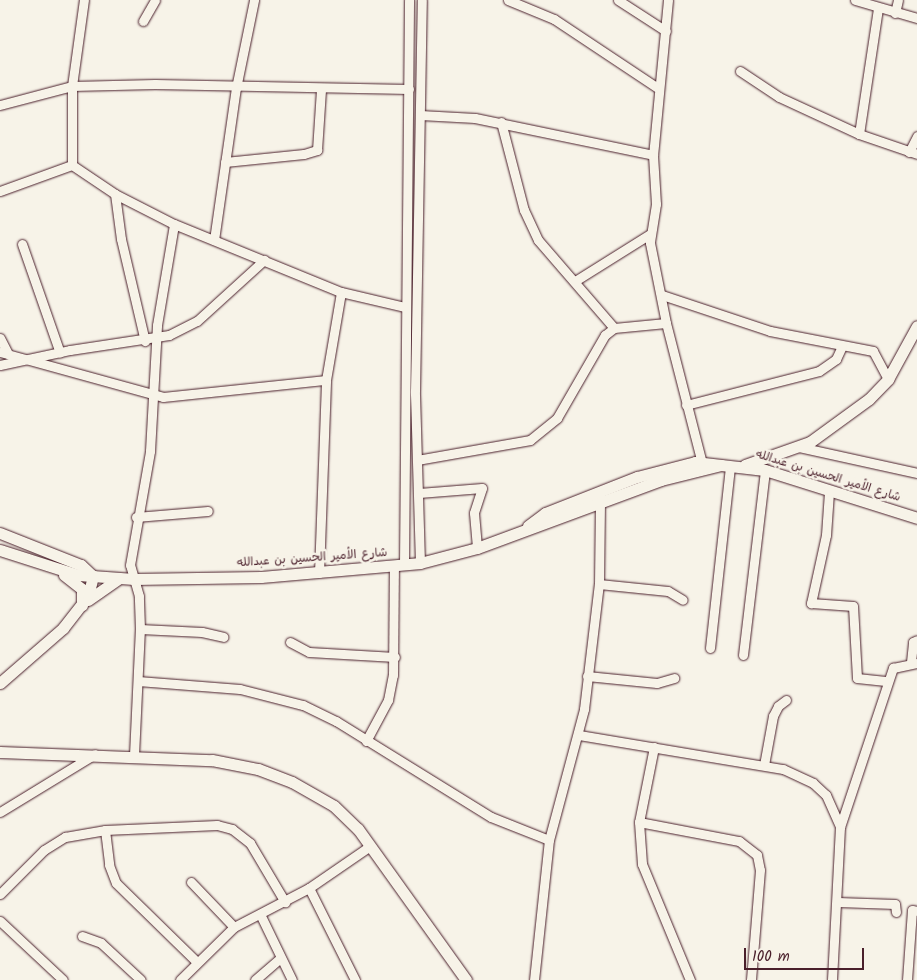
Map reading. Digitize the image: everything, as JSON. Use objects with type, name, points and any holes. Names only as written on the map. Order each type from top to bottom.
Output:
[{"type":"street","points":[[72,166],[72,86],[84,0]]},
{"type":"street","points":[[143,21],[155,0]]},
{"type":"street","points":[[214,240],[236,88],[254,0]]},
{"type":"street","points":[[366,741],[388,700],[395,658],[406,276],[409,0]]},
{"type":"street","points":[[420,563],[417,460],[417,276],[422,0]]},
{"type":"street","points":[[508,0],[554,19],[658,88]]},
{"type":"street","points":[[618,0],[666,31]]},
{"type":"street","points":[[668,0],[653,155],[656,204],[650,234],[666,323],[703,467]]},
{"type":"street","points":[[855,0],[878,9],[917,18]]},
{"type":"street","points":[[895,13],[898,0]]},
{"type":"street","points":[[859,134],[878,9]]},
{"type":"street","points":[[740,71],[779,97],[859,134],[913,153],[917,136]]},
{"type":"street","points":[[0,105],[72,86],[155,84],[236,88],[409,89]]},
{"type":"street","points":[[225,162],[304,154],[317,150],[321,89]]},
{"type":"street","points":[[420,115],[501,122],[653,155]]},
{"type":"street","points":[[501,122],[524,210],[538,240],[549,256],[575,281],[614,328]]},
{"type":"street","points":[[0,191],[72,166]]},
{"type":"street","points":[[72,166],[115,194],[174,224],[341,292],[405,307]]},
{"type":"street","points":[[115,194],[121,239],[145,341]]},
{"type":"street","points":[[134,756],[140,629],[139,596],[130,565],[136,517],[150,452],[156,340],[174,224]]},
{"type":"street","points":[[575,281],[650,234]]},
{"type":"street","points":[[22,244],[60,353]]},
{"type":"street","points":[[0,365],[60,353],[156,340],[197,321],[264,260]]},
{"type":"street","points":[[406,276],[417,276]]},
{"type":"street","points":[[319,573],[326,380],[341,292]]},
{"type":"street","points":[[662,295],[770,331],[873,351],[888,379]]},
{"type":"street","points":[[417,460],[511,446],[540,434],[556,418],[597,345],[614,328],[666,323]]},
{"type":"street","points":[[744,466],[799,447],[856,409],[888,379],[917,326]]},
{"type":"street","points":[[0,338],[4,353],[154,396],[194,395],[326,380]]},
{"type":"street","points":[[686,405],[819,371],[836,359],[842,346]]},
{"type":"street","points":[[799,447],[917,473]]},
{"type":"street","points":[[710,648],[725,465]]},
{"type":"street","name":"شارع الأمير الحسين بن عبدالله","points":[[0,550],[45,566],[93,576],[134,579],[204,580],[319,573],[420,563],[477,548],[527,527],[548,524],[600,498],[703,467],[725,465],[765,470],[829,492],[917,518]]},
{"type":"street","points":[[743,656],[765,470]]},
{"type":"street","points":[[419,493],[482,488],[474,513],[477,548]]},
{"type":"street","points":[[829,492],[826,535],[811,602],[853,606],[857,678],[888,681]]},
{"type":"street","points":[[534,980],[549,840],[579,734],[587,676],[599,584],[600,498]]},
{"type":"street","points":[[136,517],[208,511]]},
{"type":"street","points":[[0,533],[82,565],[93,576],[88,596],[82,606]]},
{"type":"street","points":[[45,566],[77,584],[84,593],[82,606]]},
{"type":"street","points":[[0,683],[63,628],[97,591],[119,578]]},
{"type":"street","points":[[599,584],[668,591],[683,600]]},
{"type":"street","points":[[140,629],[209,632],[223,637]]},
{"type":"street","points":[[832,980],[838,902],[840,827],[888,681],[898,665],[914,663],[913,642],[917,640]]},
{"type":"street","points":[[290,642],[309,652],[395,658]]},
{"type":"street","points":[[587,676],[657,683],[674,678]]},
{"type":"street","points":[[138,681],[203,685],[268,694],[303,705],[491,817],[549,840]]},
{"type":"street","points":[[764,765],[776,710],[786,700]]},
{"type":"street","points":[[579,734],[764,765],[799,774],[813,783],[832,805],[840,827]]},
{"type":"street","points":[[654,747],[639,822],[647,879],[690,980]]},
{"type":"street","points":[[0,752],[95,754],[212,760],[274,775],[334,806],[370,846],[466,980]]},
{"type":"street","points":[[0,812],[95,754]]},
{"type":"street","points":[[639,822],[739,840],[757,855],[760,870],[751,980]]},
{"type":"street","points":[[0,894],[54,842],[65,837],[105,830],[218,825],[232,829],[250,843],[285,902]]},
{"type":"street","points":[[105,830],[109,866],[116,883],[197,962]]},
{"type":"street","points":[[180,980],[234,927],[309,888],[370,846]]},
{"type":"street","points":[[191,882],[234,927]]},
{"type":"street","points":[[309,888],[355,980]]},
{"type":"street","points":[[838,902],[914,911],[906,980]]},
{"type":"street","points":[[260,914],[292,980]]},
{"type":"street","points":[[0,921],[63,980]]},
{"type":"street","points":[[82,936],[101,943],[141,980]]},
{"type":"street","points":[[255,980],[280,958]]}]
